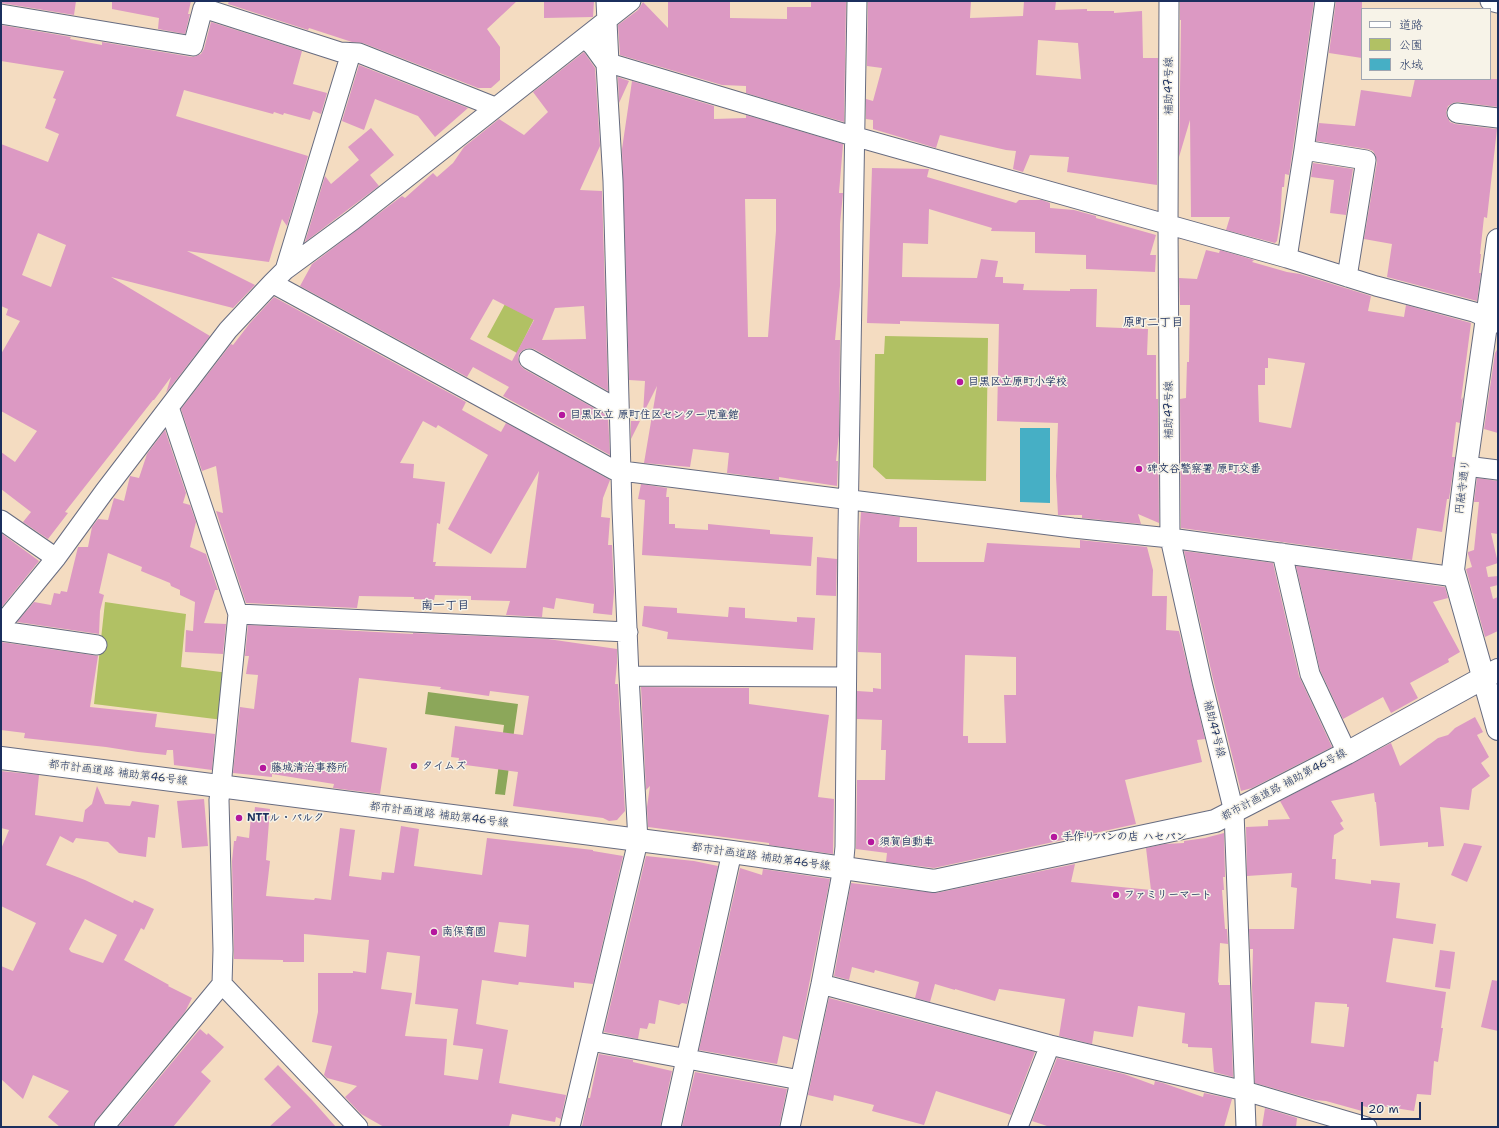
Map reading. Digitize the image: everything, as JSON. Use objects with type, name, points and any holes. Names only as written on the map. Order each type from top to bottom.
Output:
[{"type":"street","points":[[570,1127],[638,841],[629,676],[621,471],[613,181],[607,64],[606,1]]},
{"type":"street","points":[[1,625],[56,558],[228,330],[278,277],[353,220],[494,107],[631,1]]},
{"type":"street","points":[[790,1127],[821,984],[844,868],[846,847],[848,500],[857,1]]},
{"type":"street","name":"補助47号線","points":[[1169,1],[1168,225],[1170,538],[1202,682],[1234,812],[1246,1127]]},
{"type":"street","points":[[1287,258],[1325,1]]},
{"type":"street","points":[[1490,1],[1498,3]]},
{"type":"street","points":[[1,14],[193,46],[203,8],[340,52],[359,53],[494,107]]},
{"type":"street","points":[[584,38],[607,64],[854,137],[1474,312],[1493,321]]},
{"type":"street","points":[[278,277],[351,53]]},
{"type":"street","points":[[1457,113],[1498,118]]},
{"type":"street","points":[[1304,150],[1366,160],[1347,277]]},
{"type":"street","name":"円融寺通り","points":[[1498,240],[1493,321],[1466,466],[1453,570],[1490,674],[1498,729]]},
{"type":"street","points":[[278,277],[614,470],[1073,528],[1170,538],[1455,577]]},
{"type":"street","points":[[529,359],[614,407],[619,407]]},
{"type":"street","points":[[104,1127],[222,984],[223,950],[219,800],[238,614],[169,407]]},
{"type":"street","points":[[1466,466],[1498,470]]},
{"type":"street","points":[[1,520],[56,558]]},
{"type":"street","points":[[1282,553],[1310,674],[1347,753]]},
{"type":"street","points":[[238,614],[628,632]]},
{"type":"street","points":[[1,631],[97,645]]},
{"type":"street","name":"都市計画道路 補助第46号線","points":[[1,758],[732,852],[934,881],[1215,821],[1347,753],[1490,674]]},
{"type":"street","points":[[629,676],[846,677]]},
{"type":"street","points":[[671,1127],[732,852]]},
{"type":"street","points":[[222,984],[358,1127]]},
{"type":"street","points":[[821,984],[1050,1045],[1245,1091],[1367,1127]]},
{"type":"street","points":[[591,1041],[800,1080]]},
{"type":"street","points":[[1018,1127],[1050,1045]]},
{"type":"green space","points":[[505,304],[534,319],[517,353],[487,337]]},
{"type":"green space","points":[[885,336],[988,338],[986,481],[886,479],[873,467],[875,354],[884,354]]},
{"type":"green space","points":[[105,602],[186,614],[181,667],[229,673],[223,720],[94,704]]},
{"type":"green space","points":[[428,692],[518,704],[505,795],[495,794],[504,725],[425,714]]},
{"type":"water","points":[[1020,428],[1050,428],[1050,503],[1020,502]]},
{"type":"building","points":[[1,1],[76,1],[74,15],[1,3]]},
{"type":"building","points":[[112,1],[191,1],[188,14],[190,14],[185,34],[158,29],[159,18],[112,9]]},
{"type":"building","points":[[229,1],[517,1],[487,29],[500,47],[500,80],[491,88],[478,88],[363,43],[352,42],[309,28],[308,30],[228,4]]},
{"type":"building","points":[[544,1],[594,1],[593,17],[544,18]]},
{"type":"building","points":[[668,1],[730,1],[730,18],[787,19],[787,7],[811,7],[811,1],[846,1],[844,122],[746,93],[746,86],[722,85],[620,55],[618,25],[638,10],[643,2],[668,28]]},
{"type":"building","points":[[868,1],[971,1],[970,18],[1023,16],[1024,1],[1056,1],[1055,10],[1087,9],[1087,11],[1114,11],[1114,13],[1142,11],[1143,58],[1158,58],[1157,185],[1067,172],[1069,157],[1030,155],[1023,172],[1013,169],[1016,151],[940,135],[936,148],[873,129],[873,120],[866,119],[866,99],[873,101],[882,68],[867,66]],"holes":[[[1038,40],[1078,43],[1081,79],[1036,75]]]},
{"type":"building","points":[[1180,1],[1314,1],[1289,175],[1285,174],[1284,187],[1282,187],[1280,223],[1277,241],[1275,243],[1226,230],[1230,217],[1191,217],[1190,120],[1179,157]]},
{"type":"building","points":[[1336,1],[1362,1],[1361,58],[1329,53]]},
{"type":"building","points":[[211,22],[302,51],[293,84],[327,93],[321,114],[313,111],[310,120],[284,113],[283,115],[274,112],[273,114],[184,90],[176,116],[308,156],[287,226],[282,219],[269,262],[187,251],[255,285],[233,308],[111,277],[210,336],[166,393],[171,377],[65,512],[68,513],[48,539],[23,522],[31,512],[1,489],[1,452],[15,462],[37,431],[1,411],[1,354],[20,321],[6,315],[8,309],[1,306],[1,144],[48,162],[59,134],[45,128],[56,99],[53,98],[64,71],[1,61],[1,25],[71,37],[70,39],[102,45],[102,42],[192,57],[201,54],[204,49]],"holes":[[[38,233],[66,245],[51,287],[22,275]]]},
{"type":"building","points":[[584,52],[595,68],[600,146],[580,190],[602,191],[608,391],[534,349],[529,348],[523,350],[519,354],[518,359],[520,365],[524,369],[608,416],[610,455],[503,396],[509,387],[473,367],[467,377],[300,286],[312,264],[402,196],[405,198],[433,173],[437,177],[453,163],[464,147],[499,119],[524,135],[548,112],[533,92]],"holes":[[[493,299],[534,320],[512,361],[470,339]],[[584,306],[586,339],[542,340],[555,308]]]},
{"type":"building","points":[[359,65],[468,108],[435,137],[418,116],[375,99],[364,130],[342,121]]},
{"type":"building","points":[[618,77],[629,81],[619,103]]},
{"type":"building","points":[[1498,79],[1498,107],[1458,102],[1448,106],[1446,112],[1450,122],[1455,124],[1497,129],[1487,218],[1484,217],[1480,254],[1479,273],[1481,273],[1477,301],[1387,277],[1392,244],[1364,239],[1377,162],[1376,156],[1373,151],[1368,149],[1316,141],[1319,123],[1355,126],[1361,90],[1411,97],[1415,80]]},
{"type":"building","points":[[632,81],[714,106],[714,119],[746,118],[746,115],[843,144],[839,193],[843,193],[840,224],[840,286],[835,340],[840,340],[839,435],[836,461],[838,461],[837,486],[779,477],[779,480],[727,473],[729,453],[693,449],[690,467],[644,463],[657,386],[643,414],[645,381],[629,380],[622,149]],"holes":[[[745,199],[776,199],[776,231],[768,337],[748,337]]]},
{"type":"building","points":[[371,128],[394,155],[370,175],[379,186],[305,242],[325,176],[331,184],[359,160],[348,147]]},
{"type":"building","points":[[1313,163],[1353,169],[1346,215],[1330,213],[1334,180],[1311,177]]},
{"type":"building","points":[[872,168],[929,169],[927,177],[1016,203],[1019,200],[1042,200],[1050,203],[1050,208],[1074,210],[1096,216],[1096,218],[1156,235],[1150,255],[1156,255],[1155,272],[1086,269],[1086,255],[1035,253],[1035,232],[991,231],[992,228],[929,209],[928,244],[903,243],[902,277],[977,278],[981,259],[998,261],[995,277],[1003,277],[1003,283],[1024,284],[1023,290],[1070,291],[1070,289],[1097,289],[1096,327],[1148,329],[1147,355],[1156,355],[1156,399],[1158,399],[1159,523],[1138,514],[1141,524],[1082,518],[1082,515],[1058,515],[1056,476],[1058,423],[997,421],[999,324],[900,321],[900,324],[867,323]]},
{"type":"building","points":[[1206,250],[1219,253],[1220,250],[1254,260],[1252,262],[1287,272],[1300,274],[1371,296],[1368,311],[1404,317],[1406,305],[1471,323],[1461,400],[1463,397],[1460,423],[1456,422],[1452,457],[1455,457],[1449,499],[1447,499],[1442,532],[1417,528],[1412,560],[1181,528],[1180,399],[1186,398],[1187,362],[1189,362],[1190,305],[1180,305],[1179,278],[1197,279]],"holes":[[[1268,358],[1305,363],[1291,428],[1259,422],[1258,385],[1265,385],[1265,368],[1268,368]]]},
{"type":"building","points":[[274,297],[466,402],[462,410],[501,432],[506,423],[610,480],[603,498],[601,517],[610,518],[608,545],[612,545],[614,592],[612,615],[593,613],[594,604],[556,598],[554,609],[543,607],[542,617],[506,615],[510,601],[471,600],[471,596],[435,595],[434,600],[414,599],[414,597],[359,596],[357,608],[246,603],[216,511],[223,513],[216,466],[202,471],[181,409],[231,344],[233,345],[250,323]],"holes":[[[423,421],[436,428],[438,425],[488,455],[448,529],[491,554],[539,471],[526,568],[435,566],[436,562],[433,562],[437,523],[440,524],[445,482],[413,478],[414,464],[400,463]]]},
{"type":"building","points":[[1498,348],[1498,433],[1484,429],[1495,353]]},
{"type":"building","points":[[631,421],[640,421],[631,439]]},
{"type":"building","points":[[165,430],[186,493],[183,503],[190,505],[196,522],[190,547],[206,554],[218,590],[215,590],[204,623],[226,624],[223,654],[185,652],[186,630],[193,631],[195,602],[180,595],[180,590],[171,586],[170,583],[141,571],[142,567],[108,553],[99,593],[104,595],[100,611],[99,634],[17,622],[34,602],[51,605],[54,593],[60,594],[61,591],[67,592],[78,547],[88,547],[92,527],[98,519],[108,520],[114,498],[124,501],[130,476],[139,478],[147,454]]},
{"type":"building","points":[[1477,478],[1498,481],[1498,534],[1491,533],[1498,563],[1486,567],[1488,577],[1498,576],[1498,585],[1490,587],[1493,599],[1498,597],[1498,631],[1485,637],[1466,569],[1472,567],[1468,552],[1474,550],[1479,502],[1474,502]]},
{"type":"building","points":[[641,484],[667,488],[666,497],[669,497],[669,524],[675,524],[675,528],[708,530],[708,524],[770,530],[770,534],[813,537],[811,566],[642,555],[645,500],[638,499]]},
{"type":"building","points":[[861,512],[900,517],[899,527],[917,527],[917,562],[984,562],[987,543],[1080,548],[1080,540],[1147,547],[1153,570],[1152,596],[1167,596],[1166,630],[1179,631],[1205,739],[1197,740],[1202,762],[1125,780],[1136,824],[934,868],[886,862],[887,853],[856,849],[857,780],[885,780],[886,750],[881,750],[882,720],[857,719],[857,691],[873,692],[873,688],[881,689],[881,653],[858,652],[859,540]],"holes":[[[965,655],[1016,657],[1016,695],[1004,695],[1006,743],[968,743],[968,736],[963,736]]]},
{"type":"building","points":[[1,533],[39,561],[1,608]]},
{"type":"building","points":[[1184,551],[1273,563],[1299,676],[1332,747],[1252,788],[1241,791],[1213,679]]},
{"type":"building","points":[[817,557],[837,559],[836,596],[816,595]]},
{"type":"building","points":[[1296,566],[1445,587],[1448,598],[1433,602],[1460,652],[1448,659],[1449,662],[1410,683],[1418,698],[1391,713],[1383,697],[1343,719],[1320,670]]},
{"type":"building","points":[[644,606],[677,608],[677,613],[728,617],[729,607],[745,608],[745,618],[797,622],[797,617],[815,618],[813,650],[667,639],[668,632],[642,626]]},
{"type":"building","points":[[248,625],[413,634],[548,639],[617,649],[615,684],[618,684],[625,811],[617,820],[609,821],[603,818],[513,806],[518,772],[458,764],[459,758],[451,757],[455,726],[523,735],[529,696],[490,691],[489,696],[440,689],[441,687],[359,678],[351,742],[387,748],[380,794],[333,788],[334,784],[272,774],[272,777],[233,773],[240,707],[254,709],[258,675],[246,674],[249,656],[245,656]]},
{"type":"building","points":[[1,642],[98,656],[90,707],[157,714],[155,727],[215,734],[212,770],[174,765],[173,750],[167,750],[166,755],[138,752],[24,738],[25,733],[1,730]]},
{"type":"building","points":[[641,687],[749,688],[749,704],[829,715],[818,797],[834,799],[833,854],[769,845],[769,843],[648,827],[647,807],[650,786],[646,790]]},
{"type":"building","points":[[1475,717],[1483,732],[1477,735],[1489,757],[1481,763],[1490,776],[1472,789],[1469,810],[1440,807],[1444,846],[1428,847],[1428,842],[1380,846],[1374,793],[1331,801],[1343,821],[1340,823],[1344,829],[1334,835],[1332,859],[1336,859],[1335,879],[1371,884],[1371,880],[1400,883],[1396,918],[1436,924],[1433,944],[1393,938],[1386,982],[1446,992],[1441,1028],[1443,1028],[1438,1062],[1434,1061],[1431,1095],[1417,1094],[1414,1111],[1382,1106],[1381,1111],[1363,1106],[1362,1111],[1326,1101],[1315,1100],[1255,1083],[1252,986],[1253,949],[1250,949],[1249,929],[1294,929],[1297,888],[1291,887],[1292,873],[1247,876],[1246,827],[1268,826],[1268,820],[1290,819],[1280,801],[1391,743],[1400,766],[1438,738],[1448,735],[1455,728]],"holes":[[[1315,1002],[1347,1004],[1347,1007],[1349,1007],[1344,1047],[1311,1043]]]},
{"type":"building","points":[[1,771],[39,775],[35,815],[83,822],[85,810],[92,804],[97,786],[105,804],[130,806],[132,801],[159,805],[155,838],[148,837],[146,857],[119,853],[108,842],[76,838],[73,843],[60,836],[46,865],[85,880],[133,903],[134,900],[154,909],[144,930],[141,928],[124,960],[169,985],[168,986],[192,998],[185,1012],[96,1120],[93,1127],[60,1127],[48,1117],[69,1091],[33,1075],[23,1099],[1,1079],[1,966],[13,971],[36,923],[1,906],[1,849],[9,830],[1,828]],"holes":[[[85,919],[117,935],[103,963],[71,952],[69,949]]]},
{"type":"building","points":[[204,799],[208,846],[182,848],[177,801]]},
{"type":"building","points":[[255,807],[270,809],[266,860],[270,861],[266,896],[331,900],[340,828],[355,830],[349,876],[381,880],[382,872],[394,873],[401,826],[419,829],[414,866],[482,875],[487,838],[593,850],[623,856],[593,984],[574,982],[574,988],[519,982],[518,985],[482,980],[476,1024],[508,1030],[499,1083],[566,1095],[561,1119],[556,1117],[555,1122],[512,1114],[509,1127],[384,1127],[361,1114],[345,1097],[357,1086],[327,1078],[324,1075],[332,1046],[312,1042],[318,1012],[318,973],[353,973],[353,971],[366,973],[369,940],[304,934],[304,962],[234,959],[232,861],[234,841],[236,841],[237,836],[249,838],[251,816],[254,816]],"holes":[[[499,922],[529,925],[526,957],[494,952]],[[387,952],[420,956],[415,1004],[458,1009],[453,1045],[483,1049],[478,1080],[444,1075],[447,1039],[405,1036],[412,993],[381,989]]]},
{"type":"building","points":[[1224,833],[1225,877],[1223,877],[1224,890],[1222,890],[1225,929],[1227,929],[1228,944],[1220,943],[1218,982],[1219,985],[1230,985],[1233,1077],[1214,1072],[1212,1048],[1188,1047],[1188,1044],[1182,1043],[1185,1013],[1138,1006],[1133,1037],[1094,1031],[1092,1044],[1059,1036],[1065,999],[999,989],[995,1001],[935,984],[930,1002],[915,998],[919,982],[875,970],[874,973],[852,967],[849,980],[834,976],[851,883],[936,893],[1075,864],[1071,882],[1151,890],[1146,848],[1165,844],[1184,843],[1184,841]]},
{"type":"building","points":[[1464,843],[1482,846],[1467,882],[1451,875]]},
{"type":"building","points":[[646,856],[694,861],[718,866],[687,1004],[682,1003],[679,1005],[659,1000],[655,1024],[649,1023],[647,1029],[640,1028],[638,1039],[604,1032]]},
{"type":"building","points":[[740,868],[762,875],[763,869],[830,879],[798,1040],[783,1036],[777,1064],[699,1050]]},
{"type":"building","points":[[1440,950],[1455,952],[1450,989],[1435,987]]},
{"type":"building","points":[[1492,980],[1498,981],[1498,1031],[1481,1027]]},
{"type":"building","points":[[829,998],[1035,1052],[1011,1115],[936,1091],[924,1125],[872,1111],[874,1105],[834,1095],[833,1101],[808,1095]]},
{"type":"building","points":[[200,1029],[207,1035],[208,1033],[224,1047],[201,1072],[211,1081],[173,1127],[118,1127]]},
{"type":"building","points":[[599,1054],[633,1060],[633,1062],[672,1071],[660,1127],[582,1126],[588,1098],[590,1098]]},
{"type":"building","points":[[1057,1058],[1124,1074],[1154,1085],[1155,1081],[1163,1083],[1203,1097],[1204,1093],[1232,1099],[1224,1127],[1050,1127],[1032,1121]]},
{"type":"building","points":[[278,1065],[336,1127],[269,1127],[291,1107],[264,1079]]},
{"type":"building","points":[[695,1072],[787,1089],[779,1127],[682,1127]]},
{"type":"building","points":[[1265,1108],[1297,1118],[1296,1127],[1262,1127]]},
{"type":"place","name":"目黒区立原町小学校","points":[[960,382]]},
{"type":"place","name":"目黒区立 原町住区センター児童館","points":[[562,415]]},
{"type":"place","name":"碑文谷警察署 原町交番","points":[[1139,469]]},
{"type":"place","name":"タイムズ","points":[[414,766]]},
{"type":"place","name":"藤城清治事務所","points":[[263,768]]},
{"type":"place","name":"NTTル・パルク","points":[[239,818]]},
{"type":"place","name":"手作りパンの店 ハセパン","points":[[1054,837]]},
{"type":"place","name":"須賀自動車","points":[[871,842]]},
{"type":"place","name":"ファミリーマート","points":[[1116,895]]},
{"type":"place","name":"南保育園","points":[[434,932]]},
{"type":"district","name":"原町二丁目","points":[[1153,323]]},
{"type":"district","name":"南一丁目","points":[[445,606]]}]
